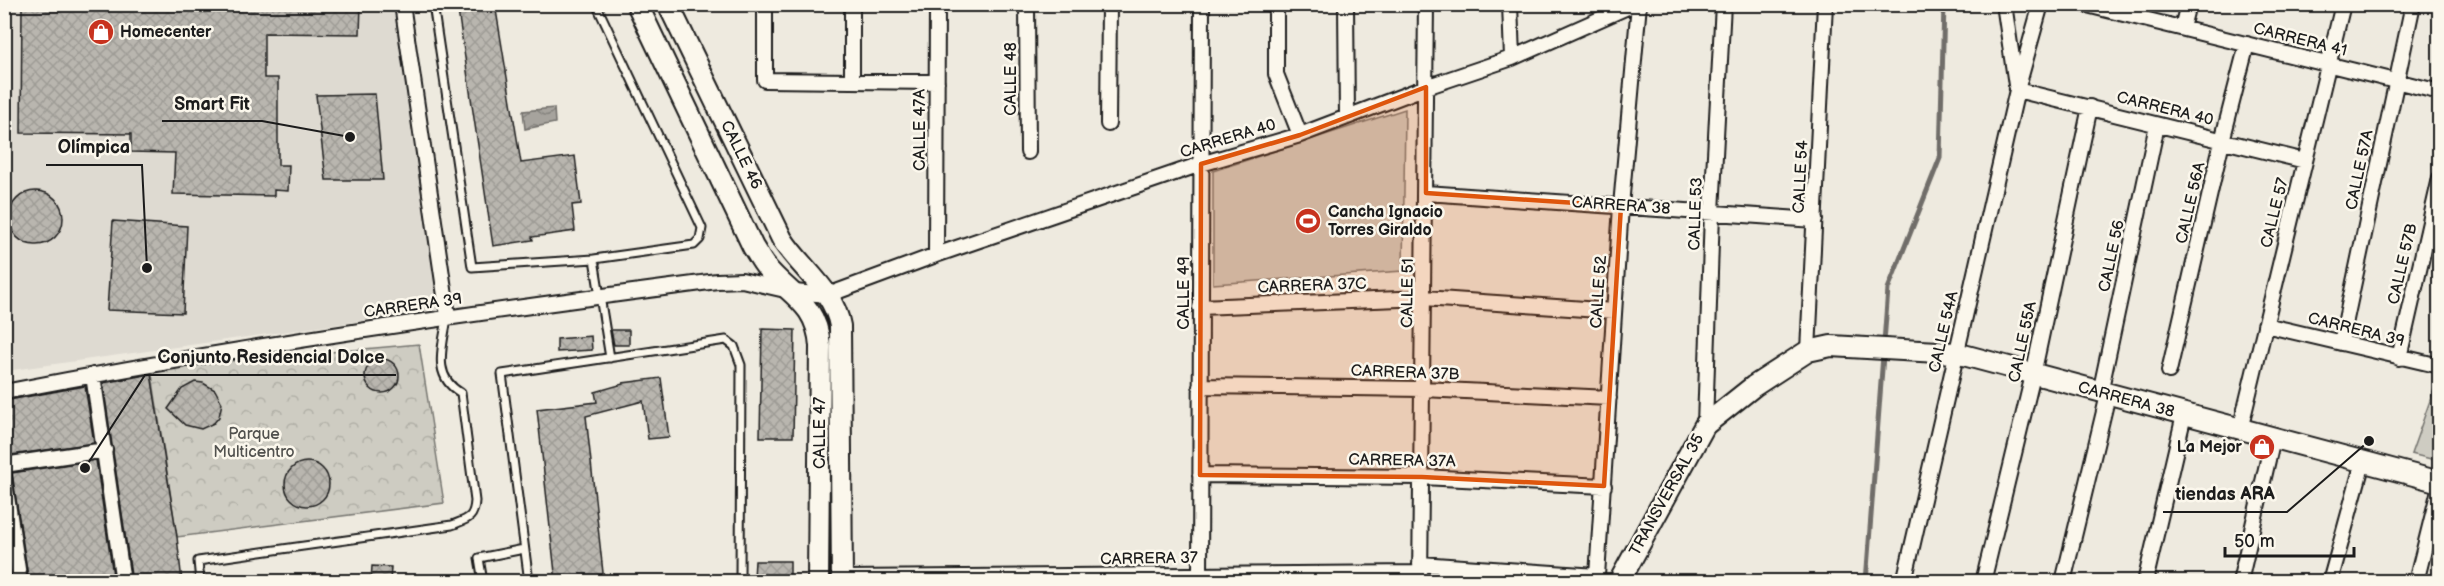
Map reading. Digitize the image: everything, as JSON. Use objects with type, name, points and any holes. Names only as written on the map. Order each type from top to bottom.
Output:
[{"type":"main road","name":"CALLE 46","points":[[637,4],[753,247],[766,267],[794,292]]},
{"type":"main road","name":"CALLE 46","points":[[668,4],[782,239],[793,256],[828,295]]},
{"type":"main road","name":"CALLE 47","points":[[794,292],[812,315],[819,336],[818,582]]},
{"type":"main road","name":"CALLE 47","points":[[828,295],[838,314],[840,326],[842,580]]},
{"type":"main road","name":"CARRERA 38","points":[[1808,351],[1831,346],[1956,354],[2439,484]]},
{"type":"main road","name":"TRANSVERSAL 35","points":[[1619,582],[1705,425],[1754,386],[1808,351]]},
{"type":"street","points":[[402,4],[448,316]]},
{"type":"street","points":[[765,4],[765,80],[937,82]]},
{"type":"street","points":[[852,4],[852,81]]},
{"type":"street","name":"CALLE 47A","points":[[936,255],[937,4]]},
{"type":"street","name":"CALLE 48","points":[[1027,4],[1028,153]]},
{"type":"street","points":[[1108,124],[1109,4]]},
{"type":"street","name":"CALLE 49","points":[[1200,578],[1202,4]]},
{"type":"street","points":[[1276,4],[1276,74],[1300,135]]},
{"type":"street","points":[[1346,4],[1347,117]]},
{"type":"street","name":"CALLE 51","points":[[1420,573],[1426,193],[1426,4]]},
{"type":"street","points":[[1510,4],[1512,58]]},
{"type":"street","name":"CARRERA 40","points":[[828,295],[936,255],[1201,164],[1300,135],[1426,87],[1512,58],[1634,4]]},
{"type":"street","name":"CALLE 52","points":[[1598,579],[1621,206],[1639,4]]},
{"type":"street","name":"CALLE 53","points":[[1705,425],[1712,212],[1724,4]]},
{"type":"street","name":"CALLE 54","points":[[1808,351],[1825,4]]},
{"type":"street","points":[[2004,4],[2017,90]]},
{"type":"street","name":"CALLE 54A","points":[[1904,582],[2017,90],[2041,4]]},
{"type":"street","name":"CARRERA 41","points":[[2083,4],[2117,8],[2182,28],[2439,92]]},
{"type":"street","points":[[2182,28],[2188,4]]},
{"type":"street","name":"CALLE 57","points":[[2240,430],[2343,4]]},
{"type":"street","name":"CALLE 57A","points":[[2341,343],[2413,4]]},
{"type":"street","name":"CALLE 56A","points":[[2169,371],[2222,141],[2247,44]]},
{"type":"street","name":"CARRERA 40","points":[[2017,90],[2305,161]]},
{"type":"street","name":"CALLE 55A","points":[[1983,582],[2033,375],[2090,107]]},
{"type":"street","name":"CALLE 56","points":[[2063,582],[2104,394],[2157,125]]},
{"type":"street","name":"CALLE 57B","points":[[2399,358],[2439,178]]},
{"type":"street","name":"CARRERA 38","points":[[1426,193],[1815,220]]},
{"type":"street","name":"CARRERA 39","points":[[4,392],[448,316],[734,280],[767,284],[794,292],[828,295]]},
{"type":"street","name":"CARRERA 37C","points":[[1200,307],[1424,298],[1614,311]]},
{"type":"street","name":"CARRERA 39","points":[[2265,326],[2439,366]]},
{"type":"street","points":[[93,375],[123,582]]},
{"type":"street","name":"CARRERA 37B","points":[[1200,386],[1423,389],[1609,398]]},
{"type":"street","points":[[2145,582],[2184,415]]},
{"type":"street","points":[[2240,582],[2273,438]]},
{"type":"street","points":[[4,465],[105,450]]},
{"type":"street","points":[[2330,582],[2363,462]]},
{"type":"street","name":"CARRERA 37A","points":[[1200,475],[1422,477],[1604,486]]},
{"type":"street","points":[[4,477],[20,582]]},
{"type":"street","points":[[2416,582],[2439,484]]},
{"type":"street","name":"CARRERA 37","points":[[842,580],[1200,578],[1420,573],[1598,579]]},
{"type":"lane","points":[[433,4],[472,267],[594,259],[694,245],[700,239],[702,228],[596,4]]},
{"type":"lane","points":[[594,259],[610,358]]},
{"type":"lane","points":[[200,582],[198,561],[452,525],[468,519],[475,512],[476,501],[460,393],[444,380],[441,368],[448,316]]},
{"type":"lane","points":[[529,582],[502,374],[726,340],[734,346],[741,365],[740,582]]},
{"type":"lane","points":[[483,582],[479,558],[524,549]]},
{"type":"highlighted area","points":[[1426,87],[1426,193],[1621,206],[1604,486],[1422,477],[1200,475],[1201,164],[1300,135]]},
{"type":"shaded area","points":[[4,5],[403,5],[446,309],[5,371]]},
{"type":"green space","name":"Cancha Ignacio Torres Giraldo","points":[[1405,109],[1403,271],[1213,284],[1213,171]]},
{"type":"green space","name":"Parque Multicentro","points":[[419,344],[444,503],[177,537],[151,368]]},
{"type":"green space","points":[[2437,381],[2440,382],[2439,461],[2411,454]]},
{"type":"water","points":[[554,108],[555,123],[525,129],[523,111]]},
{"type":"building","points":[[22,4],[361,4],[360,34],[264,33],[264,78],[278,78],[278,165],[289,165],[288,191],[274,190],[274,196],[173,194],[175,153],[131,152],[131,134],[21,133]]},
{"type":"building","points":[[457,4],[495,4],[521,163],[575,156],[581,204],[572,205],[575,231],[532,237],[533,240],[493,246]]},
{"type":"building","points":[[375,94],[383,180],[326,180],[316,95]]},
{"type":"building","points":[[31,191],[41,191],[51,195],[59,203],[63,218],[59,233],[51,241],[41,245],[31,245],[21,241],[13,233],[9,223],[9,213],[13,203],[21,195]]},
{"type":"building","points":[[113,221],[187,226],[183,313],[107,310]]},
{"type":"building","points":[[762,329],[795,330],[793,437],[760,437]]},
{"type":"building","points":[[611,330],[629,330],[629,345],[614,345]]},
{"type":"building","points":[[591,336],[592,350],[557,352],[557,339]]},
{"type":"building","points":[[382,359],[394,364],[399,376],[394,388],[382,393],[370,388],[365,376],[370,364]]},
{"type":"building","points":[[151,374],[182,582],[132,582],[103,383]]},
{"type":"building","points":[[661,378],[669,437],[648,439],[643,401],[586,416],[604,582],[556,582],[537,409],[597,402],[595,392],[623,383]]},
{"type":"building","points":[[195,382],[203,383],[215,390],[222,403],[219,417],[214,423],[201,429],[185,425],[168,409],[182,389]]},
{"type":"building","points":[[85,386],[94,443],[4,456],[4,401]]},
{"type":"building","points":[[96,460],[114,582],[29,582],[12,473]]},
{"type":"building","points":[[307,462],[322,469],[329,484],[322,499],[307,506],[292,499],[285,484],[292,469]]},
{"type":"building","points":[[4,540],[11,582],[4,582]]},
{"type":"building","points":[[755,561],[790,561],[790,578],[754,578]]},
{"type":"building","points":[[372,566],[391,567],[390,582],[371,582]]},
{"type":"waterway","points":[[1866,582],[1888,289],[1940,158],[1944,4]]},
{"type":"place","name":"Homecenter","points":[[101,32]]},
{"type":"place","name":"Smart Fit","points":[[350,137]]},
{"type":"place","name":"Cancha Ignacio Torres Giraldo","points":[[1308,221]]},
{"type":"place","name":"Olímpica","points":[[147,268]]},
{"type":"place","name":"tiendas ARA","points":[[2369,441]]},
{"type":"place","name":"La Mejor","points":[[2262,447]]},
{"type":"place","name":"Conjunto Residencial Dolce","points":[[85,468]]}]
